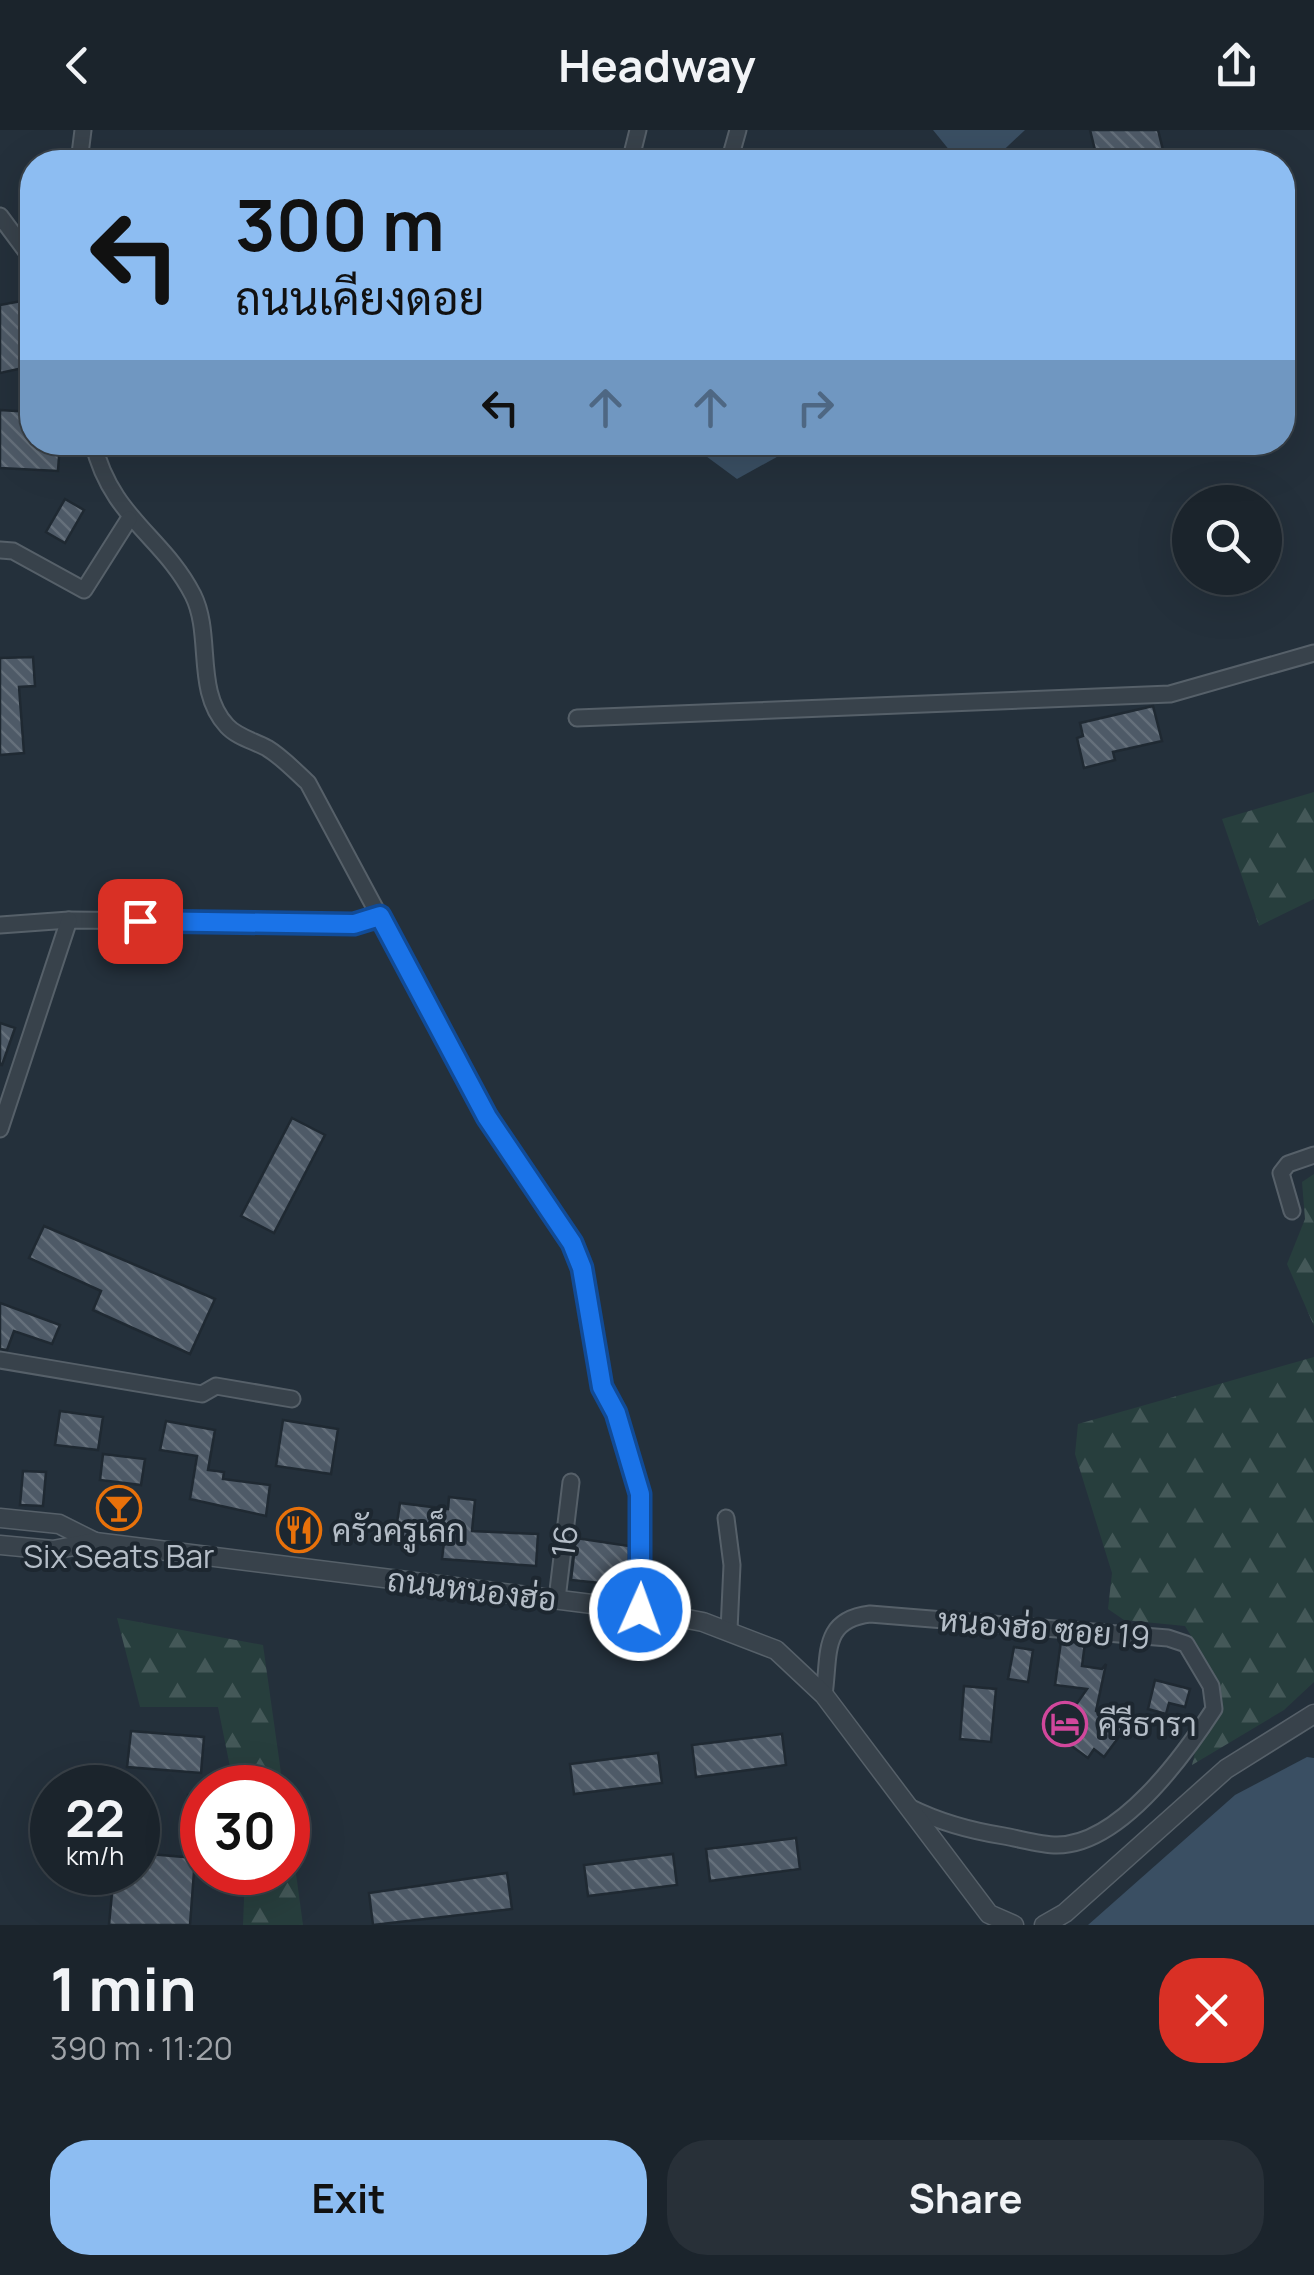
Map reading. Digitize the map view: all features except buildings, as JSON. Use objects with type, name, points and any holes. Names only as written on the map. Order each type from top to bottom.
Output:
[{"type":"street","points":[[0,216],[20,232]]},
{"type":"street","points":[[97,455],[106,480],[129,519],[182,575],[196,599],[213,706],[229,729],[270,750],[308,783],[487,1117],[572,1243],[582,1268],[602,1387],[616,1413],[640,1494],[640,1610]]},
{"type":"street","points":[[0,550],[13,551],[84,590],[129,519]]},
{"type":"street","points":[[577,718],[1170,694],[1314,653]]},
{"type":"street","points":[[0,925],[69,920],[354,924],[380,916]]},
{"type":"street","points":[[0,1129],[69,920]]},
{"type":"street","points":[[1292,1211],[1281,1173],[1288,1164],[1314,1154]]},
{"type":"street","points":[[0,1360],[202,1394],[216,1386],[292,1399]]},
{"type":"street","name":"16","points":[[557,1600],[570,1482]]},
{"type":"street","name":"ถนนหนองฮ่อ","points":[[0,1518],[60,1524],[95,1542]]},
{"type":"street","points":[[726,1518],[732,1565],[729,1630]]},
{"type":"street","name":"ถนนหนองฮ่อ","points":[[0,1545],[53,1550],[95,1542],[640,1610],[729,1630],[776,1650],[824,1695],[990,1914],[1014,1925]]},
{"type":"street","name":"หนองฮ่อ ซอย 19","points":[[824,1695],[834,1629],[847,1617],[870,1614],[1168,1638],[1186,1644],[1211,1686],[1214,1709],[1183,1753],[1141,1802],[1080,1840],[1058,1845],[992,1834],[932,1818],[909,1807]]},
{"type":"street","points":[[1044,1925],[1065,1913],[1226,1769],[1314,1714]]},
{"type":"green space","points":[[1314,792],[1314,899],[1259,926],[1222,819]]},
{"type":"green space","points":[[1314,1174],[1314,1326],[1287,1264],[1305,1219],[1302,1182]]},
{"type":"green space","points":[[1314,1357],[1314,1682],[1284,1710],[1192,1765],[1206,1694],[1202,1661],[1185,1626],[1124,1620],[1108,1609],[1112,1573],[1075,1454],[1078,1424]]},
{"type":"green space","points":[[117,1618],[263,1645],[280,1765],[230,1765],[218,1707],[140,1707]]},
{"type":"green space","points":[[244,1895],[299,1895],[303,1925],[243,1925]]},
{"type":"water","points":[[933,130],[1025,130],[1004,150],[949,150]]},
{"type":"water","points":[[704,455],[780,455],[737,479]]},
{"type":"water","points":[[1307,1757],[1314,1758],[1314,1925],[1088,1925],[1235,1795]]},
{"type":"place","name":"Six Seats Bar","points":[[119,1508]]},
{"type":"place","name":"ครัวครูเล็ก","points":[[299,1530]]},
{"type":"place","name":"คีรีธารา","points":[[1065,1724]]},
{"type":"route","points":[[140,921],[354,924],[380,916],[487,1117],[513,1161],[572,1243],[582,1268],[602,1387],[616,1413],[640,1494],[640,1610]]}]
